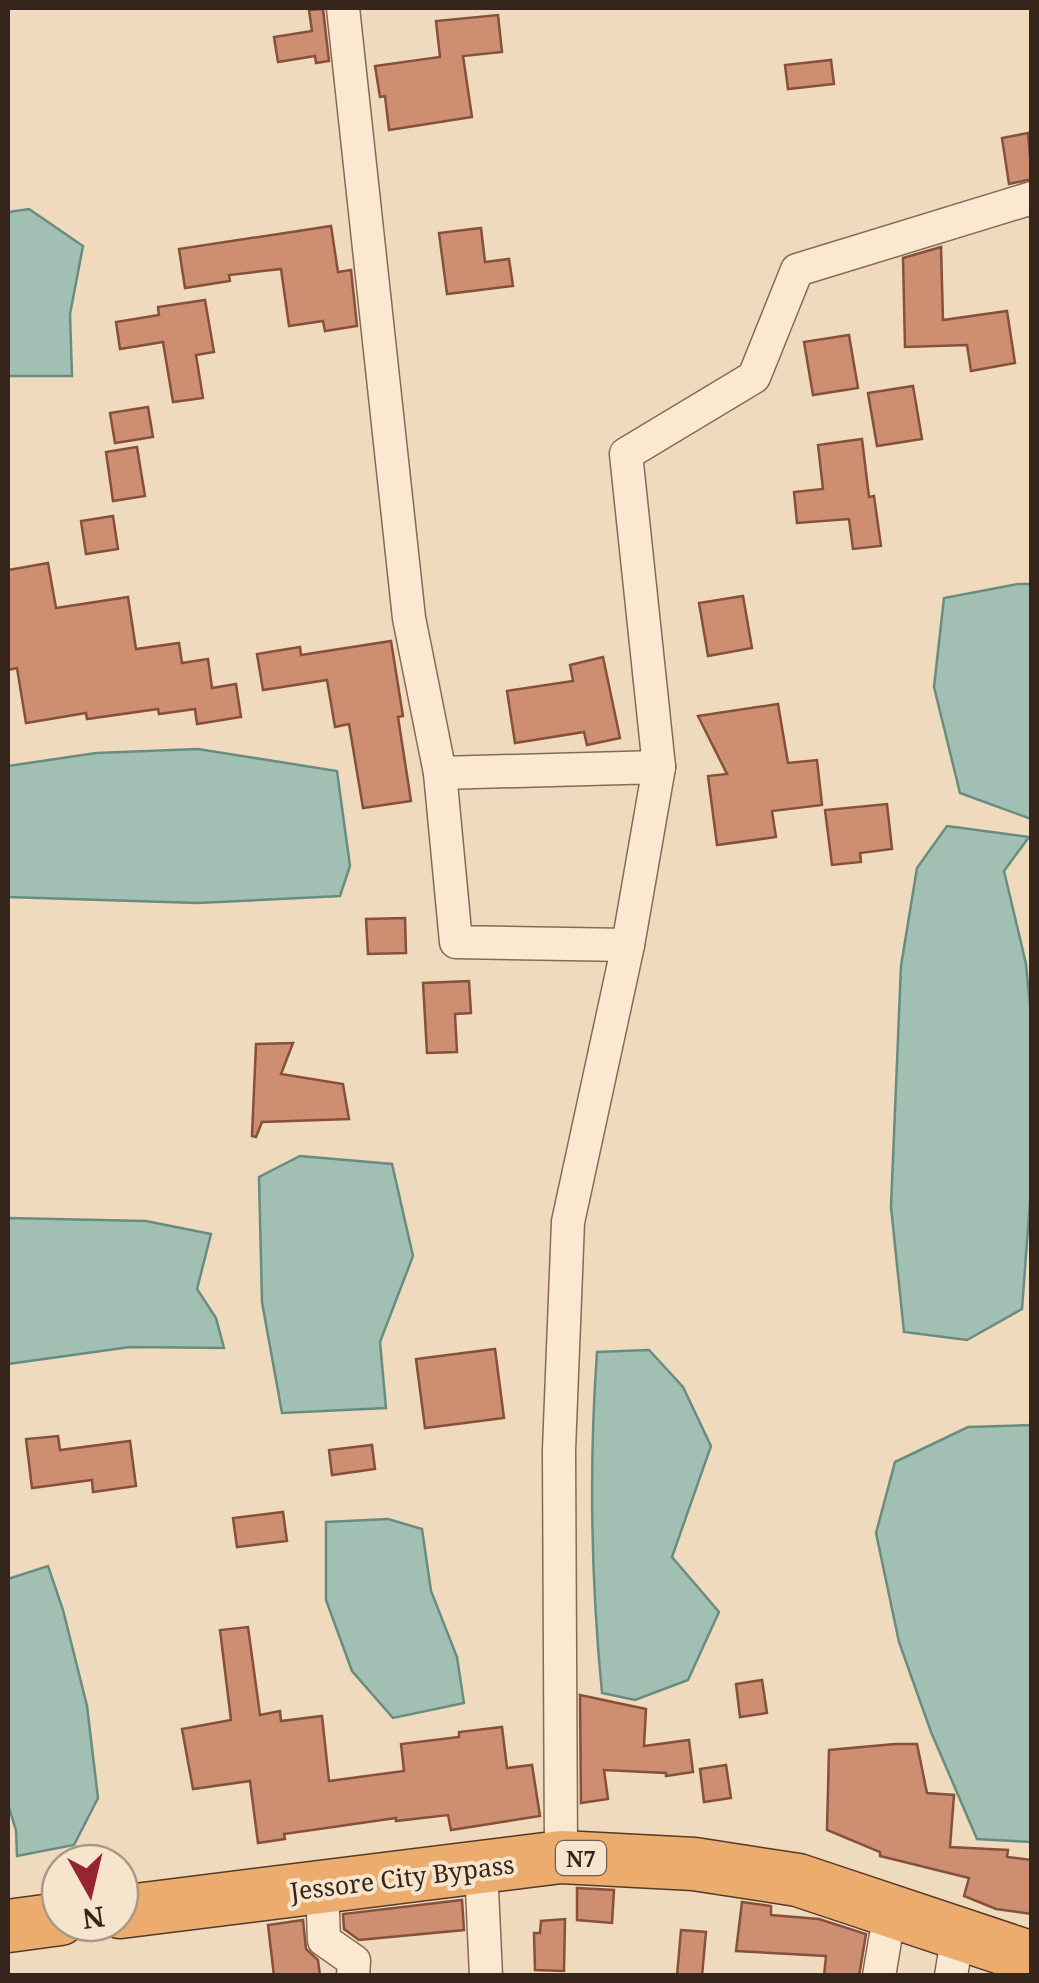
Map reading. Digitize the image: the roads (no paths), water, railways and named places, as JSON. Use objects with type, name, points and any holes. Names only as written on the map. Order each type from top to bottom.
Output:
[{"type":"highway","name":"Jessore City Bypass","points":[[140,1910],[561,1857],[694,1864],[798,1880],[890,1911],[954,1954],[1032,1958]]},
{"type":"highway","points":[[8,1926],[40,1922]]},
{"type":"street","points":[[343,8],[409,618],[440,773],[456,942],[628,946]]},
{"type":"street","points":[[561,1857],[559,1450],[568,1222],[628,946],[659,768],[626,454],[754,376],[797,270],[1032,198]]},
{"type":"street","points":[[440,773],[659,768]]},
{"type":"street","points":[[481,1866],[486,1976]]},
{"type":"street","points":[[322,1887],[324,1940],[354,1961],[353,1976]]},
{"type":"street","points":[[879,1976],[890,1911]]}]
